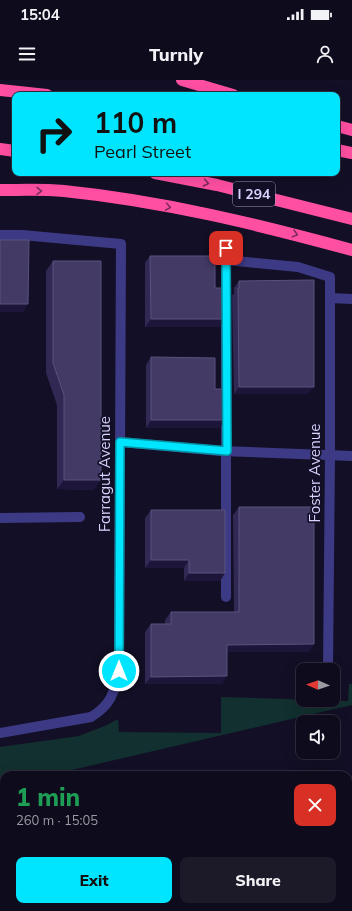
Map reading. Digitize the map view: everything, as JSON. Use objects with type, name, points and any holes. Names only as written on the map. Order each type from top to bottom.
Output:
[{"type":"highway","points":[[182,80],[223,92]]},
{"type":"highway","points":[[0,90],[19,92]]},
{"type":"highway","points":[[340,127],[352,130]]},
{"type":"highway","points":[[0,149],[12,151]]},
{"type":"highway","points":[[340,151],[352,153]]},
{"type":"highway","name":"I 294","points":[[170,176],[217,185],[352,218]]},
{"type":"highway","points":[[0,190],[62,191],[124,199],[222,216],[281,230],[352,250]]},
{"type":"street","name":"Farragut Avenue","points":[[0,235],[22,235],[121,244],[119,671],[114,694],[100,712],[91,717],[0,733]]},
{"type":"street","points":[[226,248],[226,596]]},
{"type":"street","name":"Foster Avenue","points":[[226,260],[298,267],[330,277],[328,663]]},
{"type":"street","points":[[330,298],[352,299]]},
{"type":"street","points":[[120,442],[227,451],[352,456]]},
{"type":"street","points":[[0,518],[80,517]]},
{"type":"green space","points":[[349,684],[352,684],[352,705],[309,715],[296,715],[296,718],[67,771],[0,771],[0,747],[79,736],[118,719],[119,732],[221,733],[221,697],[296,699],[296,707],[340,707],[340,701],[348,701]]},
{"type":"building","points":[[0,240],[29,240],[28,304],[0,304]]},
{"type":"building","points":[[150,256],[215,256],[215,288],[225,288],[225,319],[151,319]]},
{"type":"building","points":[[53,261],[101,261],[101,480],[64,480],[64,395],[53,363]]},
{"type":"building","points":[[314,280],[314,387],[239,387],[239,281]]},
{"type":"building","points":[[151,357],[215,358],[215,389],[225,389],[225,420],[151,420]]},
{"type":"building","points":[[239,507],[314,507],[314,644],[227,645],[227,676],[151,677],[151,624],[171,624],[171,612],[239,612]]},
{"type":"building","points":[[151,510],[225,510],[225,573],[189,573],[189,560],[151,560]]},
{"type":"route","points":[[119,671],[120,442],[227,451],[226,248]]}]
